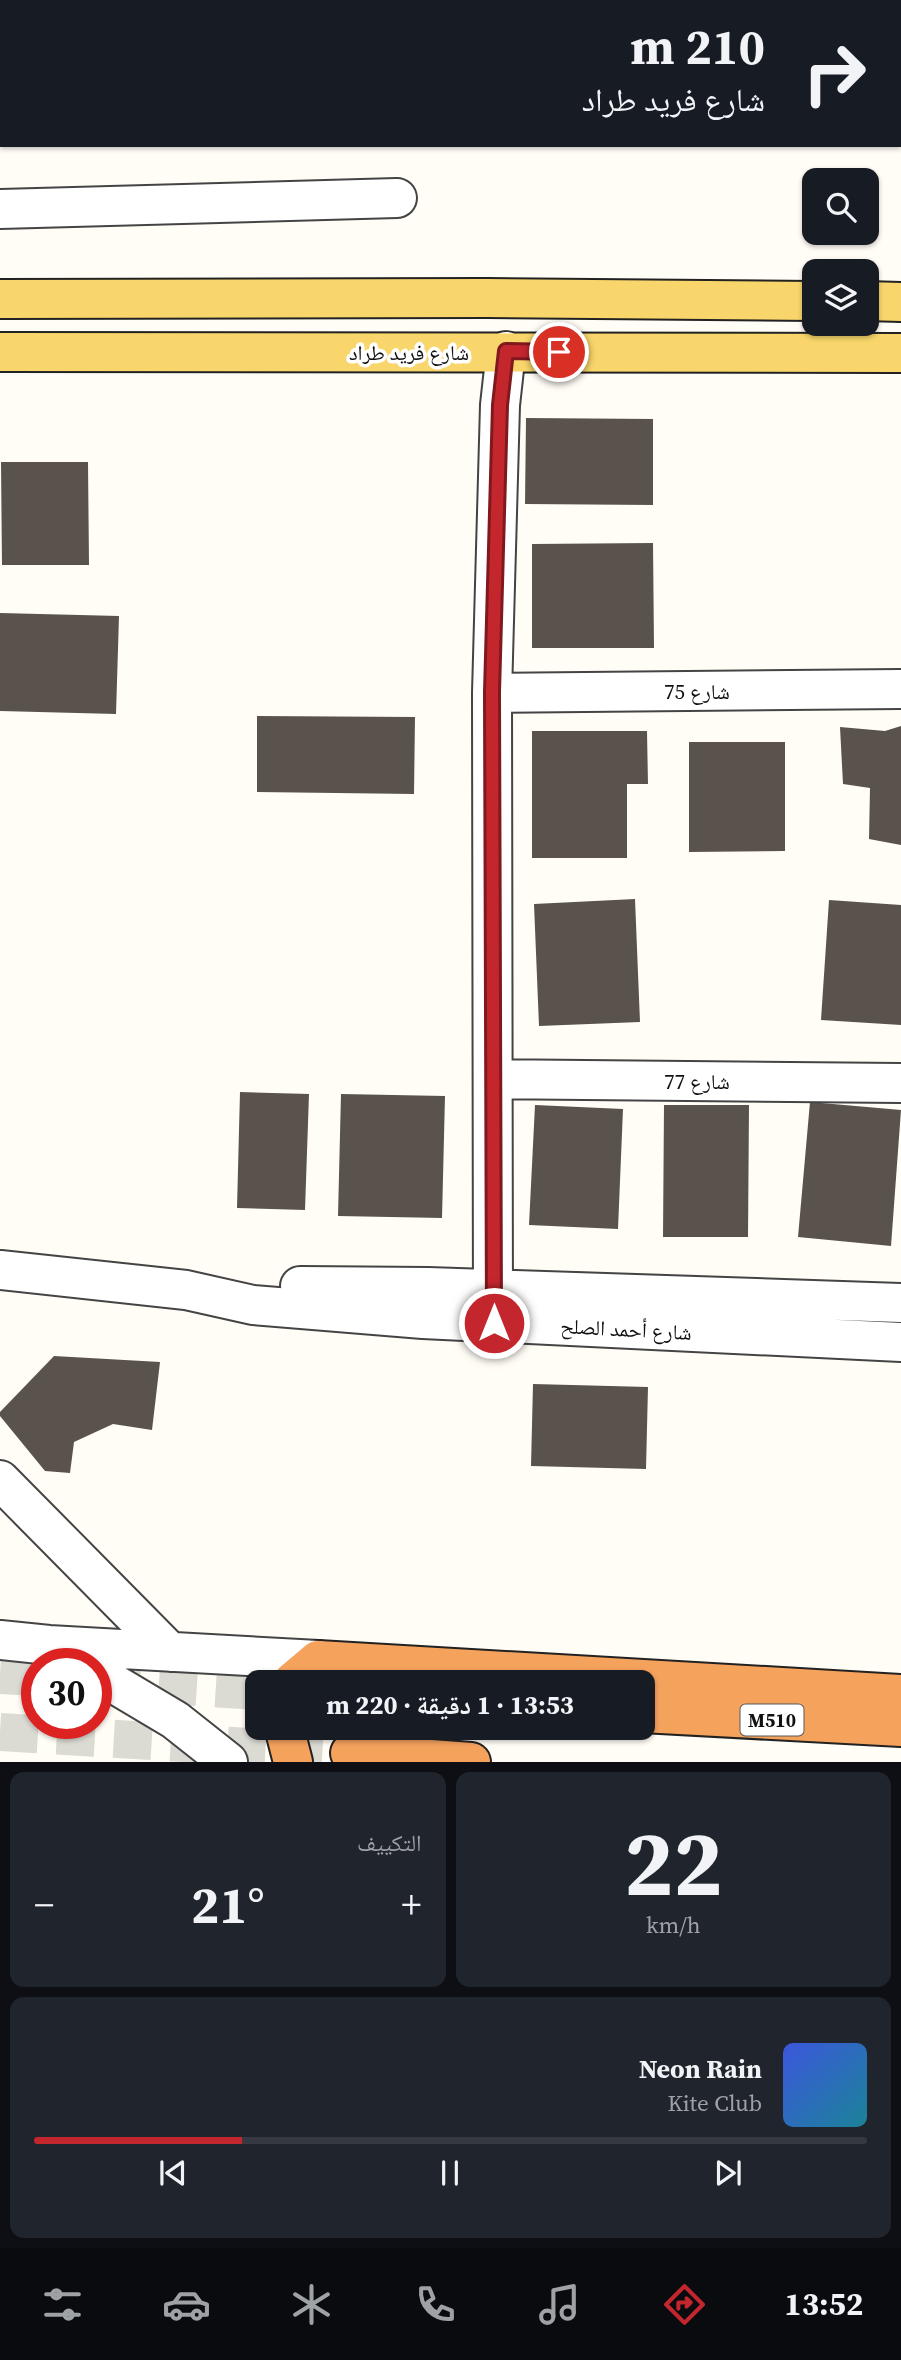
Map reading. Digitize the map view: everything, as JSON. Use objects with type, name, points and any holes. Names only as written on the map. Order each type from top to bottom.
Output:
[{"type":"highway","points":[[655,1685],[901,1694]]},
{"type":"highway","name":"M510","points":[[655,1714],[901,1727]]},
{"type":"highway","points":[[287,1740],[293,1762]]},
{"type":"highway","points":[[350,1754],[471,1762]]},
{"type":"main road","points":[[0,299],[487,298],[802,301]]},
{"type":"main road","points":[[879,301],[901,302]]},
{"type":"main road","name":"شارع فريد طراد","points":[[0,352],[901,353]]},
{"type":"street","points":[[0,209],[397,198]]},
{"type":"street","points":[[494,1306],[492,692],[500,405],[506,351]]},
{"type":"street","name":"شارع 75","points":[[492,692],[901,689]]},
{"type":"street","name":"شارع 77","points":[[494,1079],[901,1083]]},
{"type":"street","name":"شارع أحمد الصلح","points":[[0,1270],[186,1290],[250,1285],[901,1342]]},
{"type":"street","name":"شارع أحمد الصلح","points":[[494,1306],[901,1303]]},
{"type":"street","points":[[0,1480],[170,1652]]},
{"type":"street","points":[[0,1640],[170,1652],[298,1670]]},
{"type":"street","points":[[50,1645],[55,1648]]},
{"type":"street","points":[[112,1683],[175,1720],[228,1762]]},
{"type":"building","points":[[526,418],[653,419],[653,505],[525,504]]},
{"type":"building","points":[[1,462],[88,462],[89,565],[2,565]]},
{"type":"building","points":[[653,543],[654,648],[532,648],[532,544]]},
{"type":"building","points":[[0,613],[119,616],[116,714],[0,711]]},
{"type":"building","points":[[257,716],[415,717],[414,794],[257,792]]},
{"type":"building","points":[[901,726],[901,845],[869,839],[870,788],[843,784],[840,727],[885,731]]},
{"type":"building","points":[[532,731],[647,731],[648,784],[627,784],[627,858],[532,858]]},
{"type":"building","points":[[689,742],[785,742],[785,851],[689,852]]},
{"type":"building","points":[[635,899],[640,1022],[539,1026],[534,904]]},
{"type":"building","points":[[829,900],[901,905],[901,1025],[821,1020]]},
{"type":"building","points":[[240,1092],[309,1094],[305,1210],[237,1208]]},
{"type":"building","points":[[341,1094],[445,1096],[442,1218],[338,1216]]},
{"type":"building","points":[[810,1102],[901,1110],[891,1246],[798,1237]]},
{"type":"building","points":[[535,1105],[623,1109],[618,1229],[529,1225]]},
{"type":"building","points":[[664,1105],[749,1105],[748,1237],[663,1237]]},
{"type":"building","points":[[54,1356],[160,1362],[152,1430],[113,1424],[74,1442],[70,1473],[45,1471],[0,1416],[0,1412]]},
{"type":"building","points":[[533,1384],[648,1387],[646,1469],[531,1466]]},
{"type":"tunnel","points":[[0,1675],[21,1676]]},
{"type":"tunnel","points":[[112,1682],[245,1690]]},
{"type":"tunnel","points":[[0,1732],[350,1753]]},
{"type":"route","points":[[494,1323],[492,692],[500,405],[506,351],[559,352]]}]
